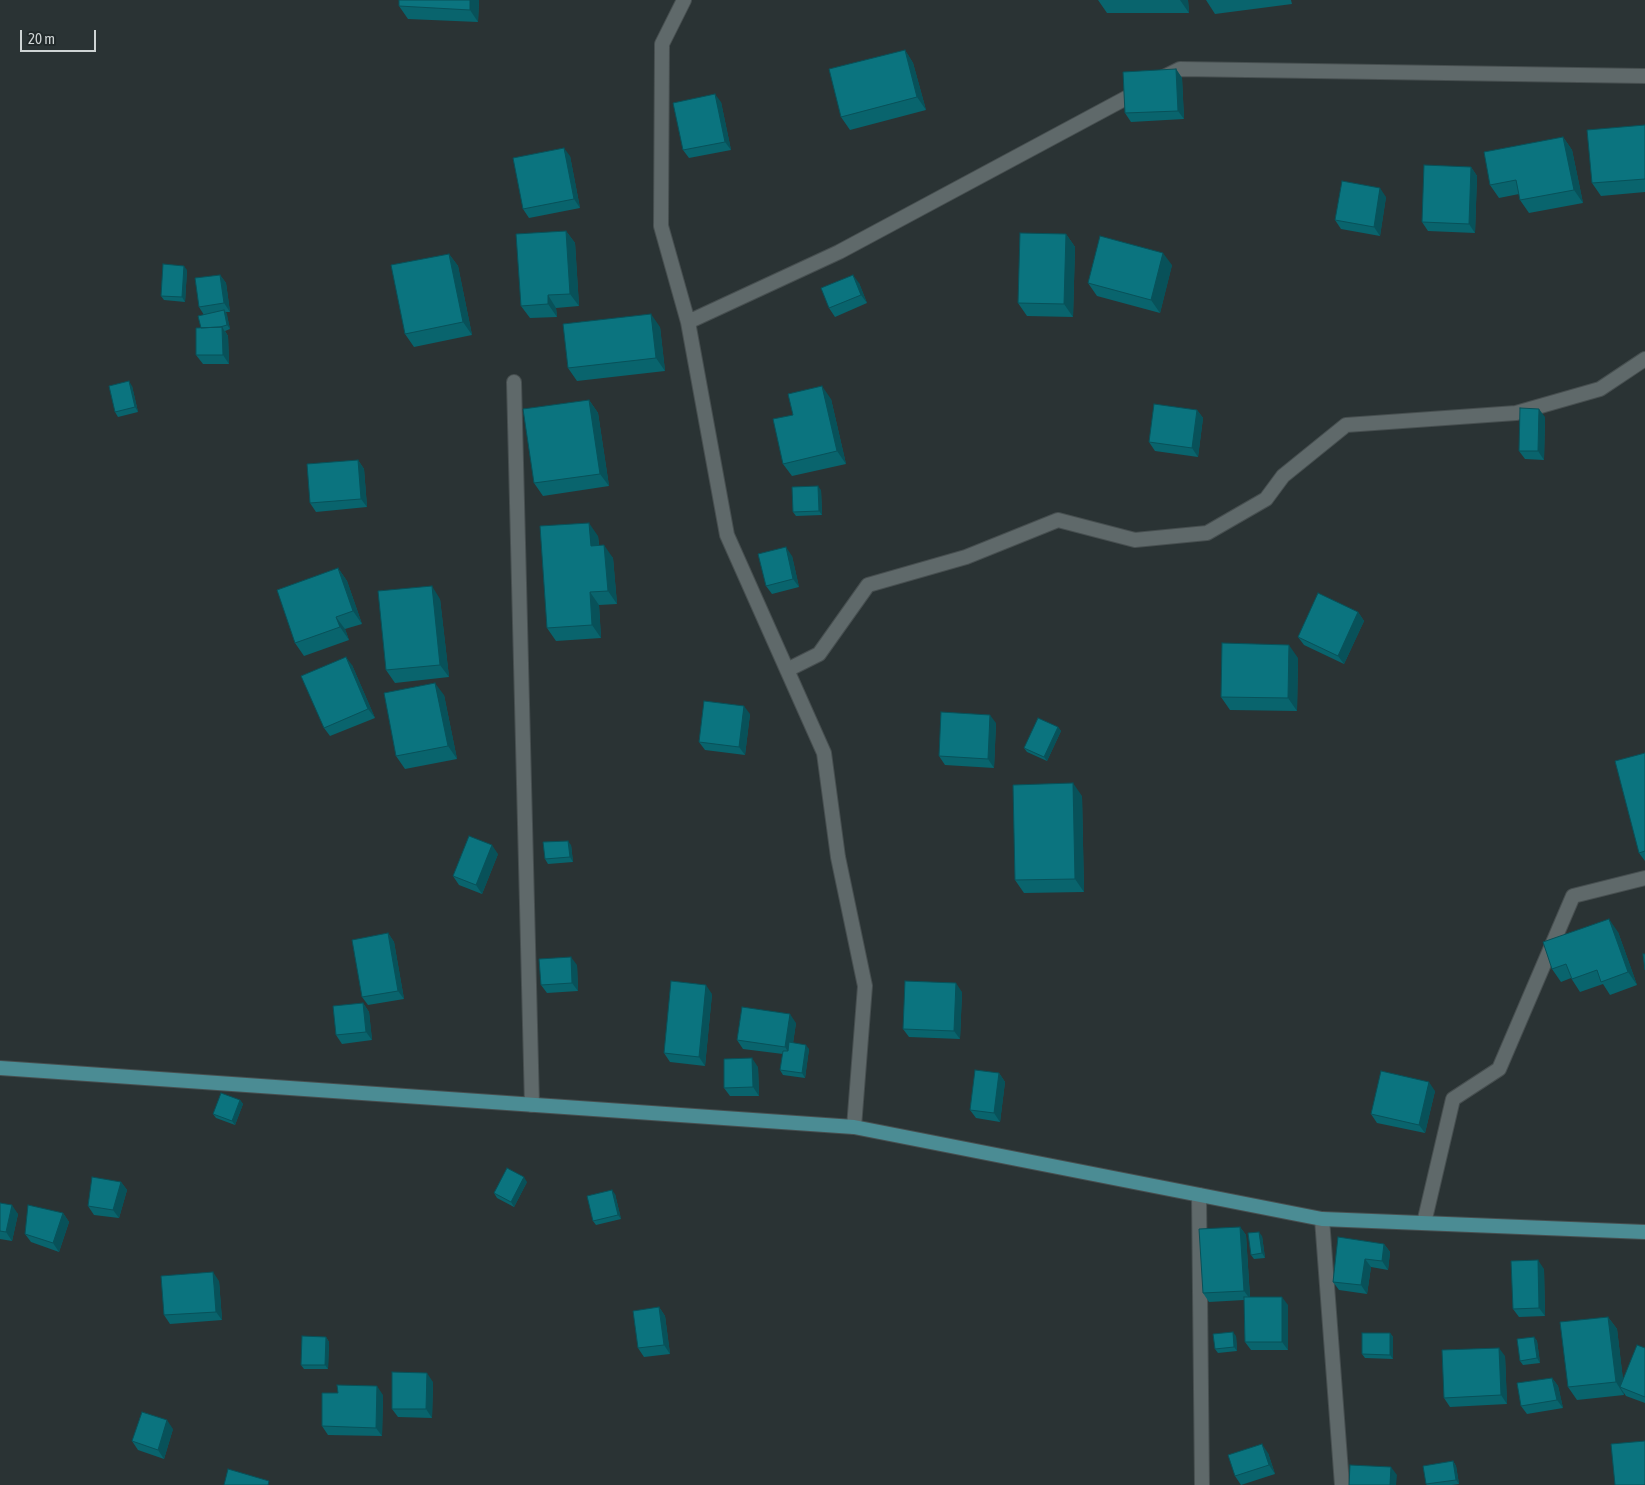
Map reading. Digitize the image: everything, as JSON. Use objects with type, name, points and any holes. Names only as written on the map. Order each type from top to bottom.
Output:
[{"type":"main road","points":[[0,1068],[854,1127],[1322,1219],[1645,1232]]},
{"type":"street","points":[[684,0],[662,44],[661,226],[688,322],[727,536],[824,753],[838,857],[865,986],[854,1127]]},
{"type":"street","points":[[688,322],[840,252],[1180,69],[1645,76]]},
{"type":"street","points":[[787,670],[819,654],[868,585],[966,557],[1058,520],[1135,540],[1207,533],[1266,499],[1283,476],[1346,425],[1516,413],[1600,389],[1645,359]]},
{"type":"street","points":[[514,382],[532,1104]]},
{"type":"street","points":[[1424,1223],[1453,1098],[1499,1069],[1573,896],[1645,878]]},
{"type":"street","points":[[1199,1195],[1202,1485]]},
{"type":"street","points":[[1322,1219],[1342,1485]]},
{"type":"building","points":[[399,0],[470,0],[470,10],[399,6]]},
{"type":"building","points":[[905,50],[917,97],[841,117],[829,69]]},
{"type":"building","points":[[1176,69],[1178,111],[1125,113],[1123,72]]},
{"type":"building","points":[[715,94],[725,142],[683,150],[673,103]]},
{"type":"building","points":[[1645,125],[1645,179],[1592,183],[1587,130]]},
{"type":"building","points":[[1563,137],[1574,190],[1520,200],[1516,180],[1490,185],[1484,152]]},
{"type":"building","points":[[564,148],[574,199],[523,209],[513,158]]},
{"type":"building","points":[[1424,165],[1471,167],[1469,224],[1422,222]]},
{"type":"building","points":[[1342,181],[1380,188],[1374,227],[1335,220]]},
{"type":"building","points":[[566,231],[570,294],[548,295],[548,304],[521,306],[516,234]]},
{"type":"building","points":[[1020,233],[1066,234],[1064,304],[1018,303]]},
{"type":"building","points":[[1100,236],[1163,253],[1151,300],[1088,283]]},
{"type":"building","points":[[449,254],[463,322],[405,334],[391,265]]},
{"type":"building","points":[[163,264],[184,266],[182,297],[161,296]]},
{"type":"building","points":[[220,275],[224,303],[199,307],[195,278]]},
{"type":"building","points":[[853,275],[861,295],[829,308],[821,288]]},
{"type":"building","points":[[224,310],[227,325],[201,328],[198,316]]},
{"type":"building","points":[[651,314],[656,358],[568,368],[563,324]]},
{"type":"building","points":[[222,327],[223,355],[196,355],[196,328]]},
{"type":"building","points":[[129,381],[135,407],[115,412],[109,386]]},
{"type":"building","points":[[822,386],[837,451],[783,464],[773,419],[793,415],[788,394]]},
{"type":"building","points":[[589,400],[600,474],[534,483],[523,409]]},
{"type":"building","points":[[1154,404],[1197,410],[1192,448],[1149,442]]},
{"type":"building","points":[[1520,408],[1539,409],[1538,451],[1519,451]]},
{"type":"building","points":[[358,460],[361,499],[310,503],[307,464]]},
{"type":"building","points":[[818,486],[819,511],[793,512],[792,487]]},
{"type":"building","points":[[589,523],[591,546],[604,545],[608,591],[590,592],[592,625],[547,628],[540,526]]},
{"type":"building","points":[[786,547],[793,579],[766,586],[758,554]]},
{"type":"building","points":[[338,568],[353,611],[336,617],[340,627],[295,643],[277,590]]},
{"type":"building","points":[[432,586],[440,665],[386,670],[378,591]]},
{"type":"building","points":[[1318,593],[1358,612],[1338,656],[1298,637]]},
{"type":"building","points":[[1222,643],[1289,645],[1288,698],[1221,697]]},
{"type":"building","points":[[346,657],[368,709],[324,728],[301,676]]},
{"type":"building","points":[[435,683],[448,746],[396,756],[384,693]]},
{"type":"building","points":[[704,701],[744,706],[739,747],[699,742]]},
{"type":"building","points":[[941,712],[990,715],[988,759],[939,756]]},
{"type":"building","points":[[1038,718],[1058,727],[1044,757],[1024,748]]},
{"type":"building","points":[[1645,753],[1645,851],[1639,853],[1615,761]]},
{"type":"building","points":[[1073,783],[1075,879],[1015,880],[1013,785]]},
{"type":"building","points":[[469,836],[492,845],[476,885],[453,876]]},
{"type":"building","points":[[568,841],[570,857],[545,859],[543,842]]},
{"type":"building","points":[[1609,919],[1628,972],[1601,982],[1597,970],[1572,979],[1566,964],[1552,969],[1543,942]]},
{"type":"building","points":[[388,933],[398,991],[362,997],[352,940]]},
{"type":"building","points":[[1643,954],[1645,954],[1645,970]]},
{"type":"building","points":[[571,957],[572,983],[541,985],[539,959]]},
{"type":"building","points":[[671,981],[706,985],[699,1057],[664,1053]]},
{"type":"building","points":[[905,981],[956,983],[954,1031],[903,1029]]},
{"type":"building","points":[[363,1003],[366,1032],[336,1035],[333,1006]]},
{"type":"building","points":[[742,1007],[790,1014],[785,1047],[737,1040]]},
{"type":"building","points":[[789,1042],[806,1045],[802,1073],[780,1070],[783,1051],[788,1051]]},
{"type":"building","points":[[752,1058],[753,1087],[724,1088],[724,1059]]},
{"type":"building","points":[[975,1070],[999,1073],[994,1113],[970,1110]]},
{"type":"building","points":[[1381,1071],[1429,1082],[1419,1125],[1371,1114]]},
{"type":"building","points":[[221,1093],[240,1100],[232,1121],[213,1114]]},
{"type":"building","points":[[507,1168],[524,1177],[511,1202],[494,1193]]},
{"type":"building","points":[[92,1177],[121,1182],[113,1210],[88,1206]]},
{"type":"building","points":[[612,1190],[618,1215],[593,1221],[587,1196]]},
{"type":"building","points":[[0,1203],[12,1205],[6,1232],[0,1231]]},
{"type":"building","points":[[28,1205],[63,1213],[53,1243],[25,1234]]},
{"type":"building","points":[[1240,1227],[1244,1291],[1203,1293],[1199,1229]]},
{"type":"building","points":[[1259,1232],[1262,1253],[1251,1255],[1248,1233]]},
{"type":"building","points":[[1338,1237],[1384,1244],[1382,1261],[1365,1259],[1361,1285],[1333,1282]]},
{"type":"building","points":[[1538,1260],[1539,1308],[1513,1309],[1511,1261]]},
{"type":"building","points":[[213,1272],[216,1312],[164,1315],[161,1276]]},
{"type":"building","points":[[1244,1297],[1282,1297],[1282,1342],[1245,1342]]},
{"type":"building","points":[[659,1307],[664,1345],[638,1348],[633,1311]]},
{"type":"building","points":[[1608,1317],[1616,1382],[1568,1387],[1560,1322]]},
{"type":"building","points":[[1233,1332],[1234,1347],[1215,1349],[1213,1334]]},
{"type":"building","points":[[1362,1333],[1390,1333],[1390,1355],[1362,1354]]},
{"type":"building","points":[[302,1336],[326,1337],[325,1365],[301,1365]]},
{"type":"building","points":[[1534,1337],[1537,1358],[1520,1361],[1517,1339]]},
{"type":"building","points":[[1637,1345],[1645,1348],[1645,1397],[1620,1387]]},
{"type":"building","points":[[1499,1348],[1501,1395],[1444,1398],[1442,1350]]},
{"type":"building","points":[[392,1372],[427,1373],[426,1409],[392,1409]]},
{"type":"building","points":[[1552,1378],[1557,1400],[1521,1406],[1517,1383]]},
{"type":"building","points":[[337,1385],[377,1386],[376,1428],[322,1426],[322,1393],[338,1393]]},
{"type":"building","points":[[142,1412],[167,1420],[158,1450],[132,1441]]},
{"type":"building","points":[[1645,1441],[1645,1485],[1615,1485],[1611,1444]]},
{"type":"building","points":[[1262,1444],[1269,1465],[1235,1476],[1228,1455]]},
{"type":"building","points":[[1453,1461],[1456,1480],[1426,1484],[1423,1466]]},
{"type":"building","points":[[1350,1465],[1391,1467],[1390,1485],[1349,1485]]},
{"type":"building","points":[[228,1469],[269,1481],[268,1485],[224,1485]]}]
